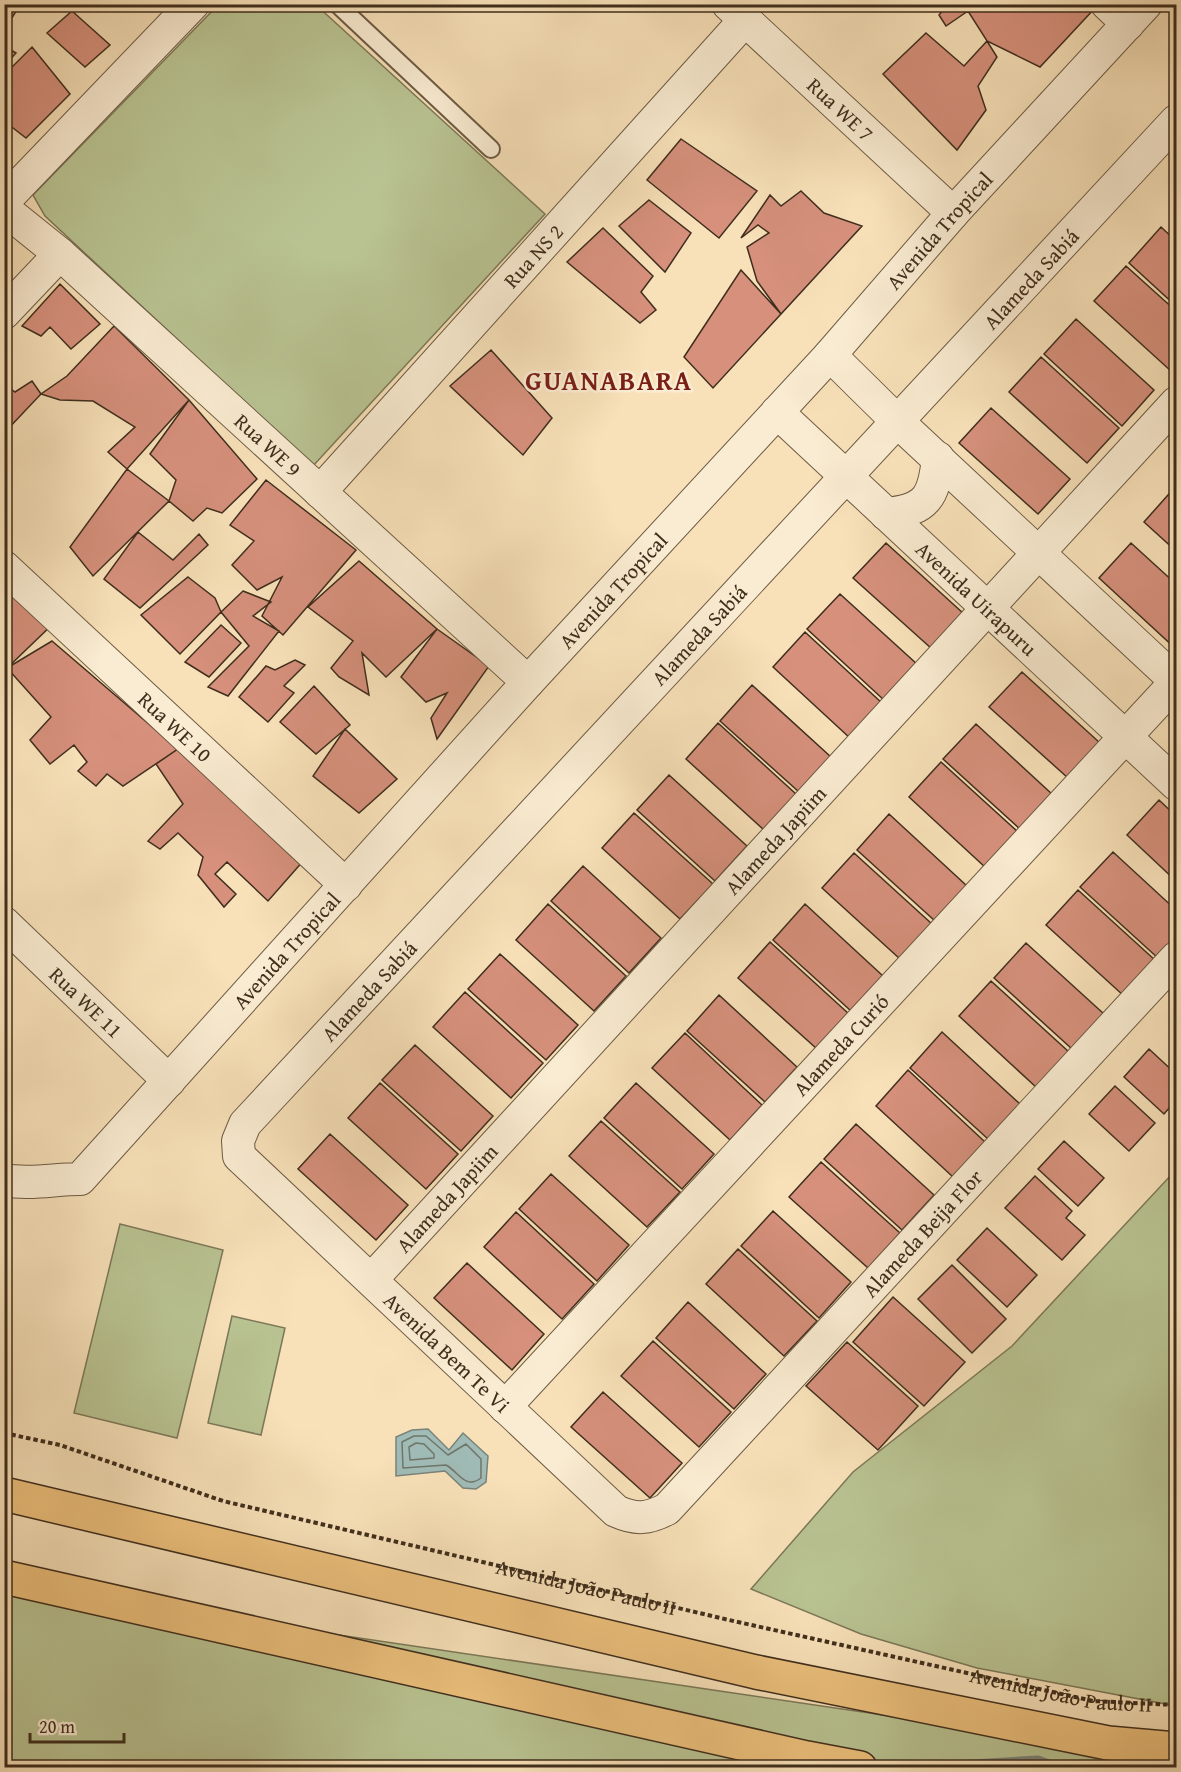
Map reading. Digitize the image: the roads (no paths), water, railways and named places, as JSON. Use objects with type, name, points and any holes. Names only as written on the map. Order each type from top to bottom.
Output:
[{"type":"main road","name":"Avenida João Paulo II","points":[[4,1494],[756,1672],[1108,1743],[1176,1749]]},
{"type":"main road","points":[[4,1577],[807,1758],[860,1767]]},
{"type":"street","points":[[4,201],[184,8]]},
{"type":"street","name":"Avenida Tropical","points":[[4,1180],[23,1184],[52,1179],[80,1179],[528,682],[830,355],[1127,11]]},
{"type":"street","name":"Rua WE 7","points":[[737,12],[953,213]]},
{"type":"street","name":"Rua NS 2","points":[[320,492],[737,12]]},
{"type":"street","name":"Alameda Sabiá","points":[[238,1156],[237,1141],[245,1124],[1176,121]]},
{"type":"street","name":"Rua WE 9","points":[[4,209],[60,254],[528,682]]},
{"type":"street","points":[[4,313],[60,254]]},
{"type":"street","points":[[830,355],[898,422],[1176,682]]},
{"type":"street","name":"Alameda Japiim","points":[[372,1279],[1176,403]]},
{"type":"street","name":"Avenida Uirapuru","points":[[777,412],[1176,784]]},
{"type":"street","points":[[886,514],[910,512],[923,504],[935,486],[938,458]]},
{"type":"street","name":"Rua WE 10","points":[[4,567],[346,885]]},
{"type":"street","name":"Alameda Curió","points":[[505,1407],[1176,682]]},
{"type":"street","name":"Rua WE 11","points":[[4,923],[169,1081]]},
{"type":"street","name":"Alameda Beija Flor","points":[[667,1509],[1176,958]]},
{"type":"street","name":"Avenida Bem Te Vi","points":[[238,1156],[372,1279],[616,1511],[630,1517],[645,1518],[667,1509]]},
{"type":"lane","points":[[337,4],[491,149]]},
{"type":"water","points":[[428,1429],[449,1450],[463,1433],[488,1456],[486,1482],[476,1489],[463,1488],[445,1471],[396,1476],[396,1437],[412,1430]]},
{"type":"waterway","points":[[906,1768],[1038,1760],[1060,1768]]},
{"type":"district","name":"GUANABARA","points":[[609,380]]}]
